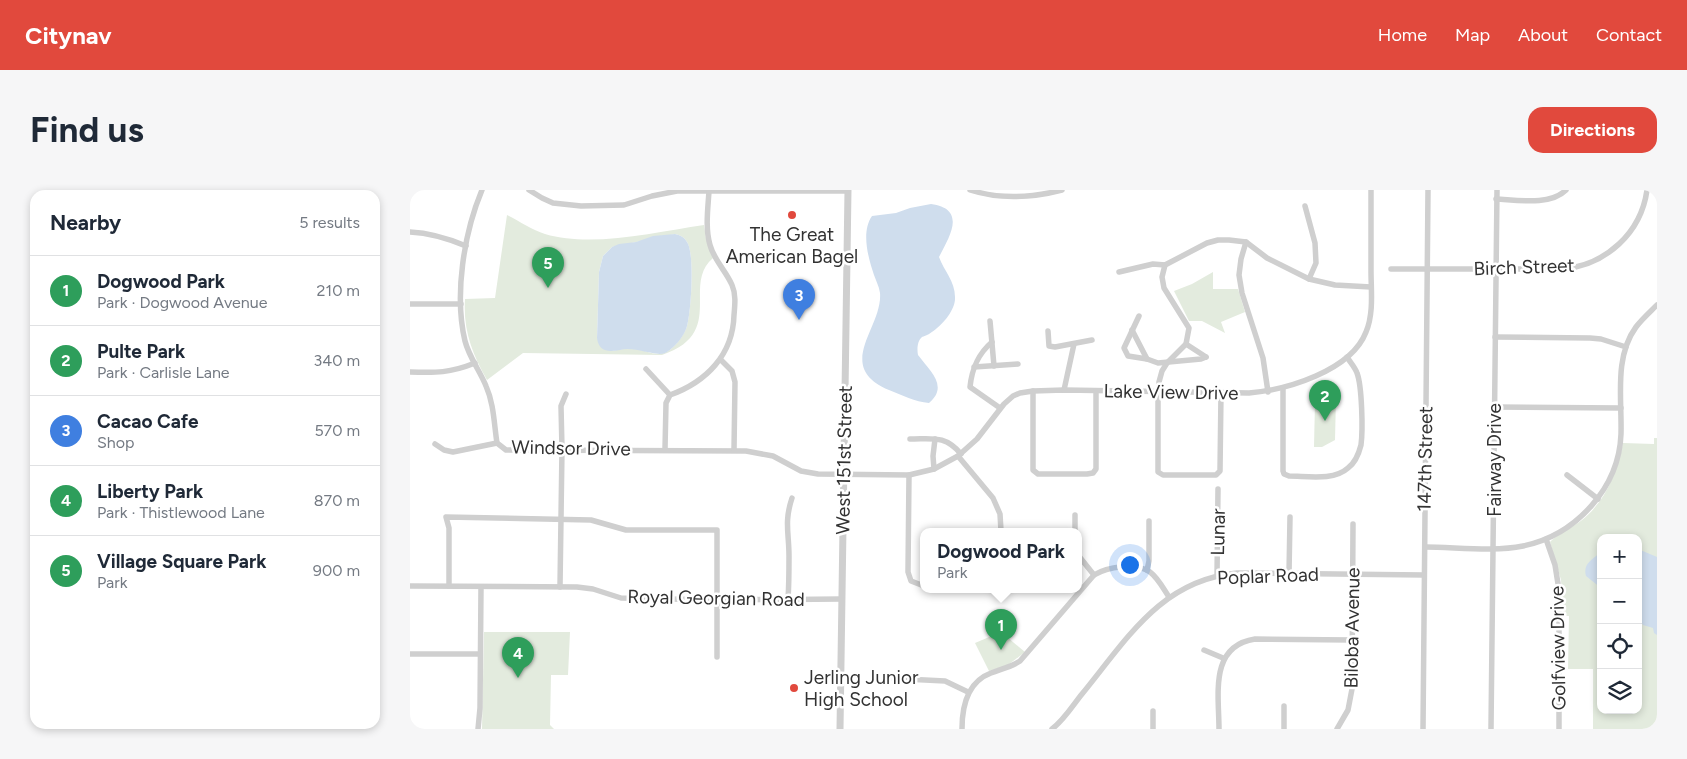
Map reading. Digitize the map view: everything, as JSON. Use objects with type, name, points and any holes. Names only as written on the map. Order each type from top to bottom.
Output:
[{"type":"street","name":"Windsor Drive","points":[[482,190],[474,208],[466,246],[461,304],[465,343],[489,393],[497,443],[506,450],[665,449],[756,452],[773,456],[802,471],[844,476]]},
{"type":"street","points":[[529,190],[553,203],[581,206],[624,205],[652,196],[677,191],[848,191]]},
{"type":"street","points":[[970,190],[990,195],[1016,197],[1040,196],[1062,190]]},
{"type":"street","name":"Lake View Drive","points":[[844,476],[909,475],[934,469],[960,455],[977,439],[1000,408],[1013,396],[1033,391],[1268,392],[1319,374],[1347,356],[1360,343],[1367,330],[1370,315],[1371,287],[1371,190]]},
{"type":"street","name":"147th Street","points":[[1423,729],[1428,190]]},
{"type":"street","name":"Fairway Drive","points":[[1491,729],[1497,190]]},
{"type":"street","points":[[1496,199],[1549,200],[1560,196],[1566,190]]},
{"type":"street","name":"Birch Street","points":[[1391,268],[1571,268],[1596,260],[1620,244],[1632,229],[1642,211],[1647,190]]},
{"type":"street","points":[[665,449],[666,403],[670,394],[686,389],[708,374],[721,360],[730,341],[734,324],[735,296],[732,284],[716,259],[710,244],[707,226],[709,191]]},
{"type":"street","name":"West 151st Street","points":[[840,729],[848,191]]},
{"type":"street","points":[[1305,206],[1315,243],[1316,263],[1309,278]]},
{"type":"street","points":[[410,232],[425,232],[443,236],[466,246]]},
{"type":"street","points":[[1119,272],[1153,264],[1165,265],[1206,243],[1218,240],[1246,242],[1267,258],[1309,278],[1335,285],[1371,287]]},
{"type":"street","points":[[1246,242],[1239,275],[1242,293],[1264,358],[1268,392]]},
{"type":"street","points":[[1165,265],[1162,277],[1164,288],[1189,328],[1186,344],[1167,363],[1160,378],[1158,470],[1163,475],[1218,474],[1220,471],[1221,393]]},
{"type":"street","points":[[410,304],[461,304]]},
{"type":"street","points":[[1424,547],[1494,548],[1522,546],[1546,539],[1576,522],[1598,499],[1618,458],[1621,434],[1622,367],[1626,347],[1635,328],[1657,305]]},
{"type":"street","points":[[1139,316],[1124,348],[1128,356],[1158,363],[1206,357],[1186,344]]},
{"type":"street","points":[[990,321],[994,366]]},
{"type":"street","points":[[1132,330],[1147,359]]},
{"type":"street","points":[[1048,331],[1049,346],[1055,347],[1092,340]]},
{"type":"street","points":[[1495,337],[1590,338],[1601,339],[1626,347]]},
{"type":"street","points":[[992,342],[982,351],[972,371],[970,387],[1000,408]]},
{"type":"street","points":[[1064,390],[1074,344]]},
{"type":"street","points":[[1283,388],[1284,474],[1289,476],[1336,475],[1348,469],[1356,460],[1361,445],[1361,388],[1357,372],[1347,356]]},
{"type":"street","points":[[721,360],[732,371],[735,382],[734,450]]},
{"type":"street","points":[[410,372],[456,370],[475,363]]},
{"type":"street","points":[[974,367],[1018,364]]},
{"type":"street","points":[[646,370],[670,394]]},
{"type":"street","points":[[1033,391],[1032,467],[1034,472],[1038,474],[1093,473],[1096,469],[1096,391]]},
{"type":"street","points":[[560,587],[561,406],[566,394]]},
{"type":"street","points":[[1494,407],[1621,408]]},
{"type":"street","points":[[910,439],[935,439],[953,445],[994,498],[1000,514],[1000,528]]},
{"type":"street","points":[[934,469],[935,439]]},
{"type":"street","points":[[435,444],[444,450],[453,452],[497,443]]},
{"type":"street","points":[[909,475],[908,572],[911,581],[920,584]]},
{"type":"street","points":[[1567,475],[1598,499]]},
{"type":"street","name":"Lunar","points":[[1217,576],[1218,489]]},
{"type":"street","points":[[788,599],[787,513],[792,498]]},
{"type":"street","points":[[1075,515],[1075,528]]},
{"type":"street","points":[[449,586],[449,528],[446,517],[591,520],[626,530],[717,530],[717,657]]},
{"type":"street","points":[[1289,574],[1290,517]]},
{"type":"street","points":[[1147,570],[1149,561],[1149,521]]},
{"type":"street","name":"Biloba Avenue","points":[[1337,729],[1344,718],[1352,696],[1352,524]]},
{"type":"street","name":"Golfview Drive","points":[[1546,539],[1555,564],[1559,590],[1559,729]]},
{"type":"street","points":[[1082,560],[1094,575]]},
{"type":"street","points":[[1082,589],[1094,575],[1109,568],[1134,567],[1147,570],[1155,576],[1169,597]]},
{"type":"street","name":"Poplar Road","points":[[1055,728],[1139,625],[1169,597],[1193,583],[1217,576],[1237,573],[1424,575]]},
{"type":"street","name":"Royal Georgian Road","points":[[410,586],[560,587],[593,589],[622,598],[717,600],[842,599]]},
{"type":"street","points":[[478,729],[481,586]]},
{"type":"street","points":[[962,729],[962,715],[968,692],[981,678],[1011,667],[1026,655],[1079,593]]},
{"type":"street","points":[[1219,729],[1220,670],[1223,658],[1237,645],[1248,640],[1352,640]]},
{"type":"street","points":[[1204,650],[1223,658]]},
{"type":"street","points":[[410,654],[480,654]]},
{"type":"street","points":[[885,678],[945,681],[968,692]]},
{"type":"street","points":[[1284,706],[1284,729]]},
{"type":"street","points":[[1153,711],[1153,729]]},
{"type":"shaded area","points":[[507,215],[530,228],[563,238],[603,239],[645,235],[704,225],[706,239],[713,258],[704,269],[701,281],[698,322],[693,334],[682,346],[662,355],[523,353],[487,380],[477,360],[467,331],[465,299],[495,298]],"holes":[[[675,234],[687,242],[691,258],[690,308],[684,333],[672,348],[662,353],[654,354],[633,349],[613,351],[597,338],[599,272],[603,256],[612,247]]]},
{"type":"shaded area","points":[[1213,272],[1213,289],[1238,289],[1245,312],[1221,322],[1225,333],[1202,321],[1189,321],[1174,291],[1192,284]]},
{"type":"shaded area","points":[[1336,397],[1335,440],[1322,447],[1314,447],[1315,402]]},
{"type":"shaded area","points":[[1654,438],[1657,438],[1657,729],[1593,729],[1593,669],[1568,669],[1569,616],[1563,616],[1561,580],[1550,542],[1582,520],[1598,504],[1614,475],[1623,443],[1654,444]]},
{"type":"shaded area","points":[[484,632],[570,632],[568,675],[551,675],[550,725],[554,729],[482,729]]},
{"type":"shaded area","points":[[1001,632],[1025,652],[1008,665],[989,671],[975,643]]},
{"type":"water","points":[[931,204],[949,211],[952,217],[951,232],[939,257],[955,291],[955,302],[943,323],[934,331],[922,337],[918,343],[918,355],[936,379],[937,391],[935,397],[929,403],[889,390],[873,380],[864,370],[862,358],[879,306],[880,293],[868,253],[866,237],[869,222],[872,216],[896,213]]},
{"type":"water","points":[[675,234],[682,236],[687,242],[691,258],[690,309],[686,330],[682,337],[672,348],[661,354],[632,349],[605,350],[598,343],[597,338],[599,272],[603,256],[612,247],[619,244],[636,242],[653,236]]},
{"type":"water","points":[[1642,551],[1657,557],[1657,635],[1654,633],[1653,628],[1643,625]]},
{"type":"water","points":[[1597,555],[1597,585],[1586,576],[1585,572],[1589,562]]},
{"type":"place","name":"The Great American Bagel","points":[[792,215]]},
{"type":"place","name":"Village Square Park","points":[[548,288]]},
{"type":"place","name":"Cacao Cafe","points":[[799,320]]},
{"type":"place","name":"Pulte Park","points":[[1325,421]]},
{"type":"place","name":"Dogwood Park","points":[[1001,650]]},
{"type":"place","name":"Liberty Park","points":[[518,678]]},
{"type":"place","name":"Jerling Junior High School","points":[[794,688]]}]
